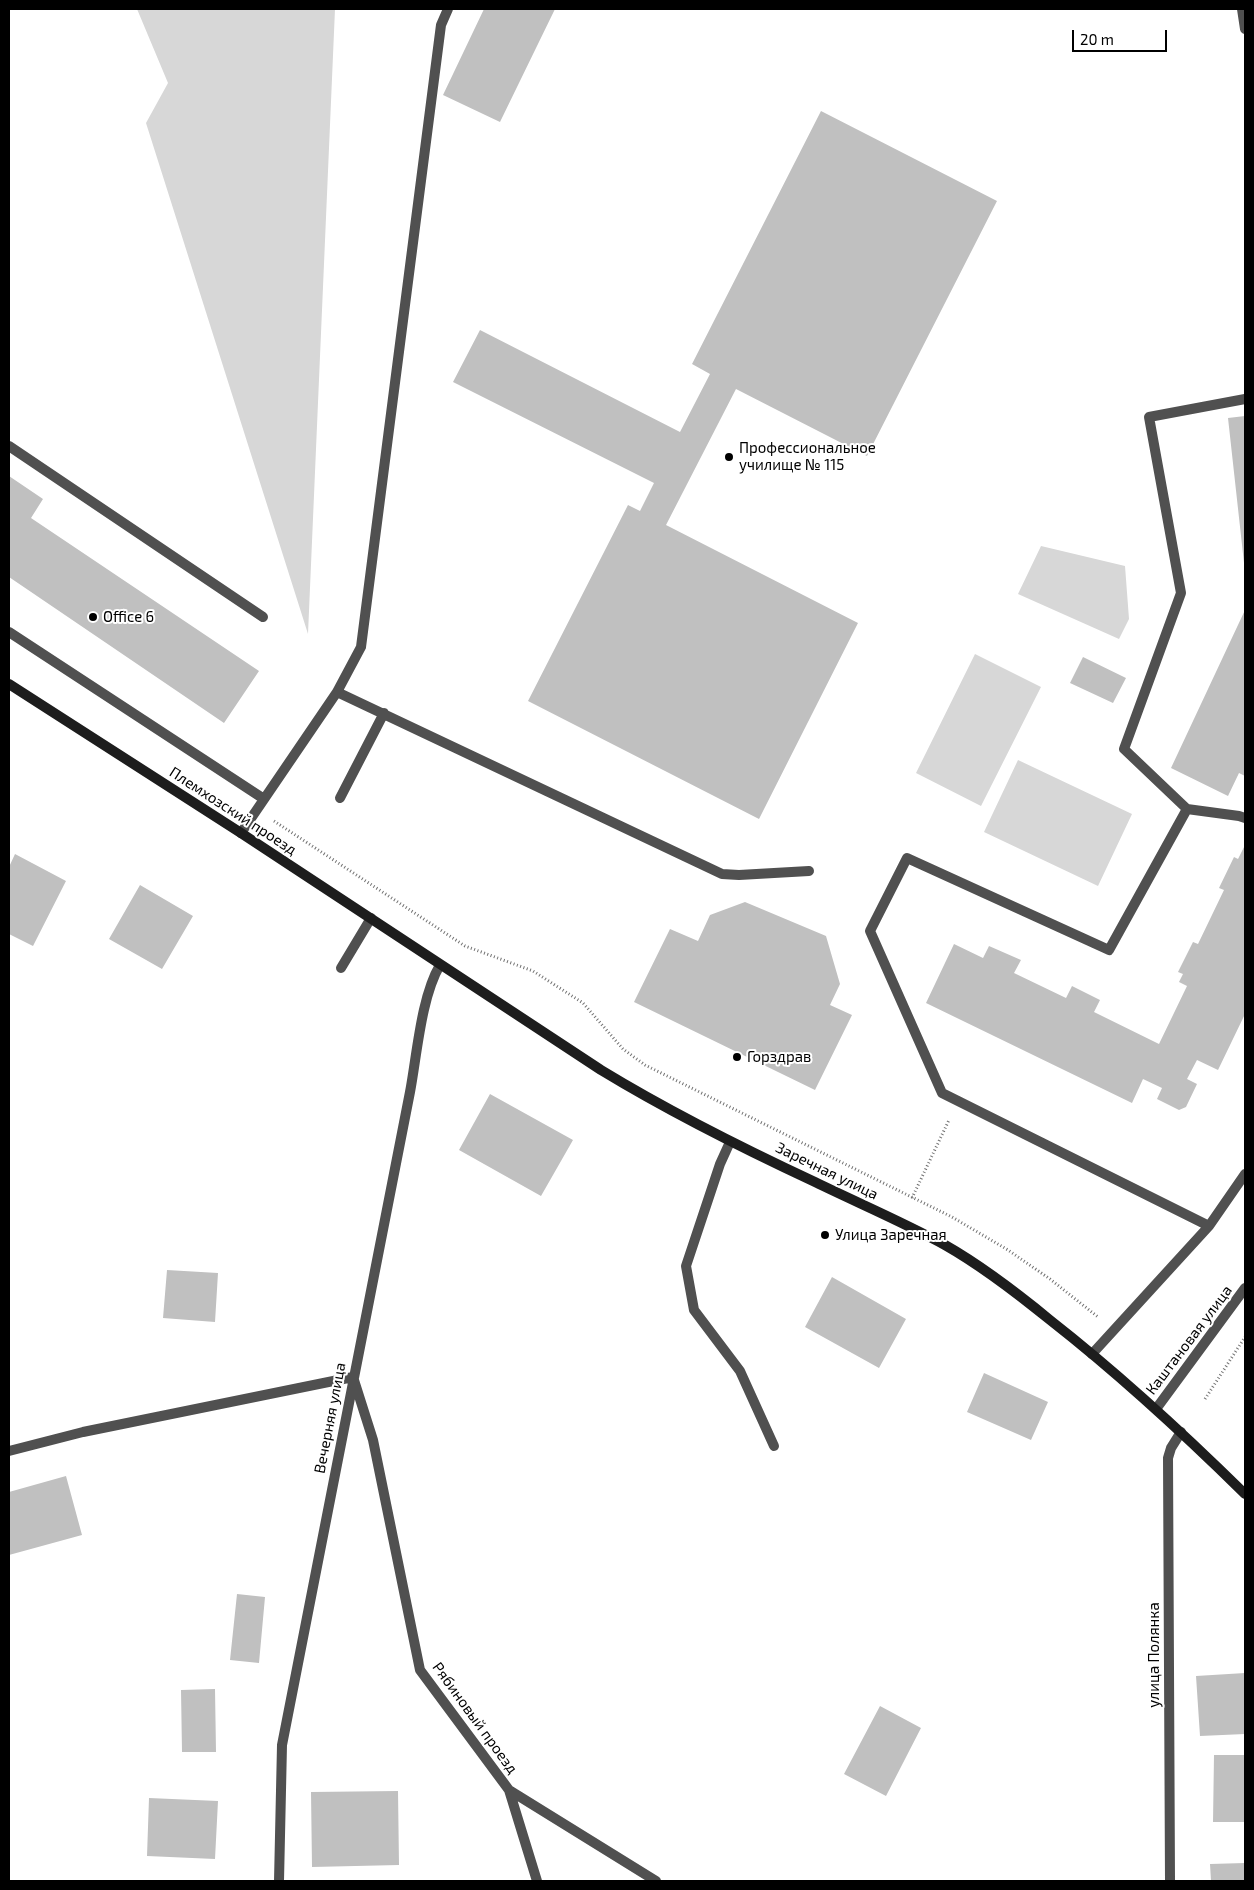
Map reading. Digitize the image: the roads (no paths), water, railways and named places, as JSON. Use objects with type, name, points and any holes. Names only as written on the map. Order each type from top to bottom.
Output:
[{"type":"main road","name":"Племхозский проезд","points":[[9,684],[241,833],[440,965]]},
{"type":"main road","name":"Заречная улица","points":[[440,965],[592,1065],[645,1097],[730,1142],[946,1246],[1024,1299],[1092,1354],[1182,1432]]},
{"type":"main road","points":[[1182,1432],[1245,1494]]},
{"type":"street","points":[[241,833],[337,692],[361,647],[441,25],[448,9]]},
{"type":"street","points":[[1242,9],[1245,29]]},
{"type":"street","points":[[1245,399],[1149,417],[1181,593],[1124,749],[1187,809],[1245,818]]},
{"type":"street","points":[[9,446],[263,616]]},
{"type":"street","points":[[9,632],[264,799]]},
{"type":"street","points":[[337,692],[722,874],[739,875],[809,871]]},
{"type":"street","points":[[340,798],[384,713]]},
{"type":"street","points":[[1187,809],[1108,950],[907,858],[870,931],[942,1093],[1209,1226]]},
{"type":"street","points":[[342,968],[371,918]]},
{"type":"street","name":"Вечерняя улица","points":[[279,1881],[282,1745],[428,993],[434,975],[440,965]]},
{"type":"street","points":[[730,1142],[720,1164],[686,1266],[694,1310],[740,1371],[774,1446]]},
{"type":"street","points":[[1092,1354],[1209,1226],[1245,1174]]},
{"type":"street","name":"Каштановая улица","points":[[1156,1408],[1245,1288]]},
{"type":"street","points":[[9,1451],[83,1432],[353,1377]]},
{"type":"street","name":"Рябиновый проезд","points":[[353,1377],[373,1440],[420,1670],[509,1790],[656,1881]]},
{"type":"street","name":"улица Полянка","points":[[1170,1881],[1168,1458],[1170,1448],[1182,1432]]},
{"type":"street","points":[[509,1790],[536,1881]]},
{"type":"place","name":"Профессиональное училище № 115","points":[[729,457]]},
{"type":"place","name":"Office 6","points":[[93,617]]},
{"type":"place","name":"Горздрав","points":[[737,1057]]},
{"type":"place","name":"Улица Заречная","points":[[825,1235]]}]
